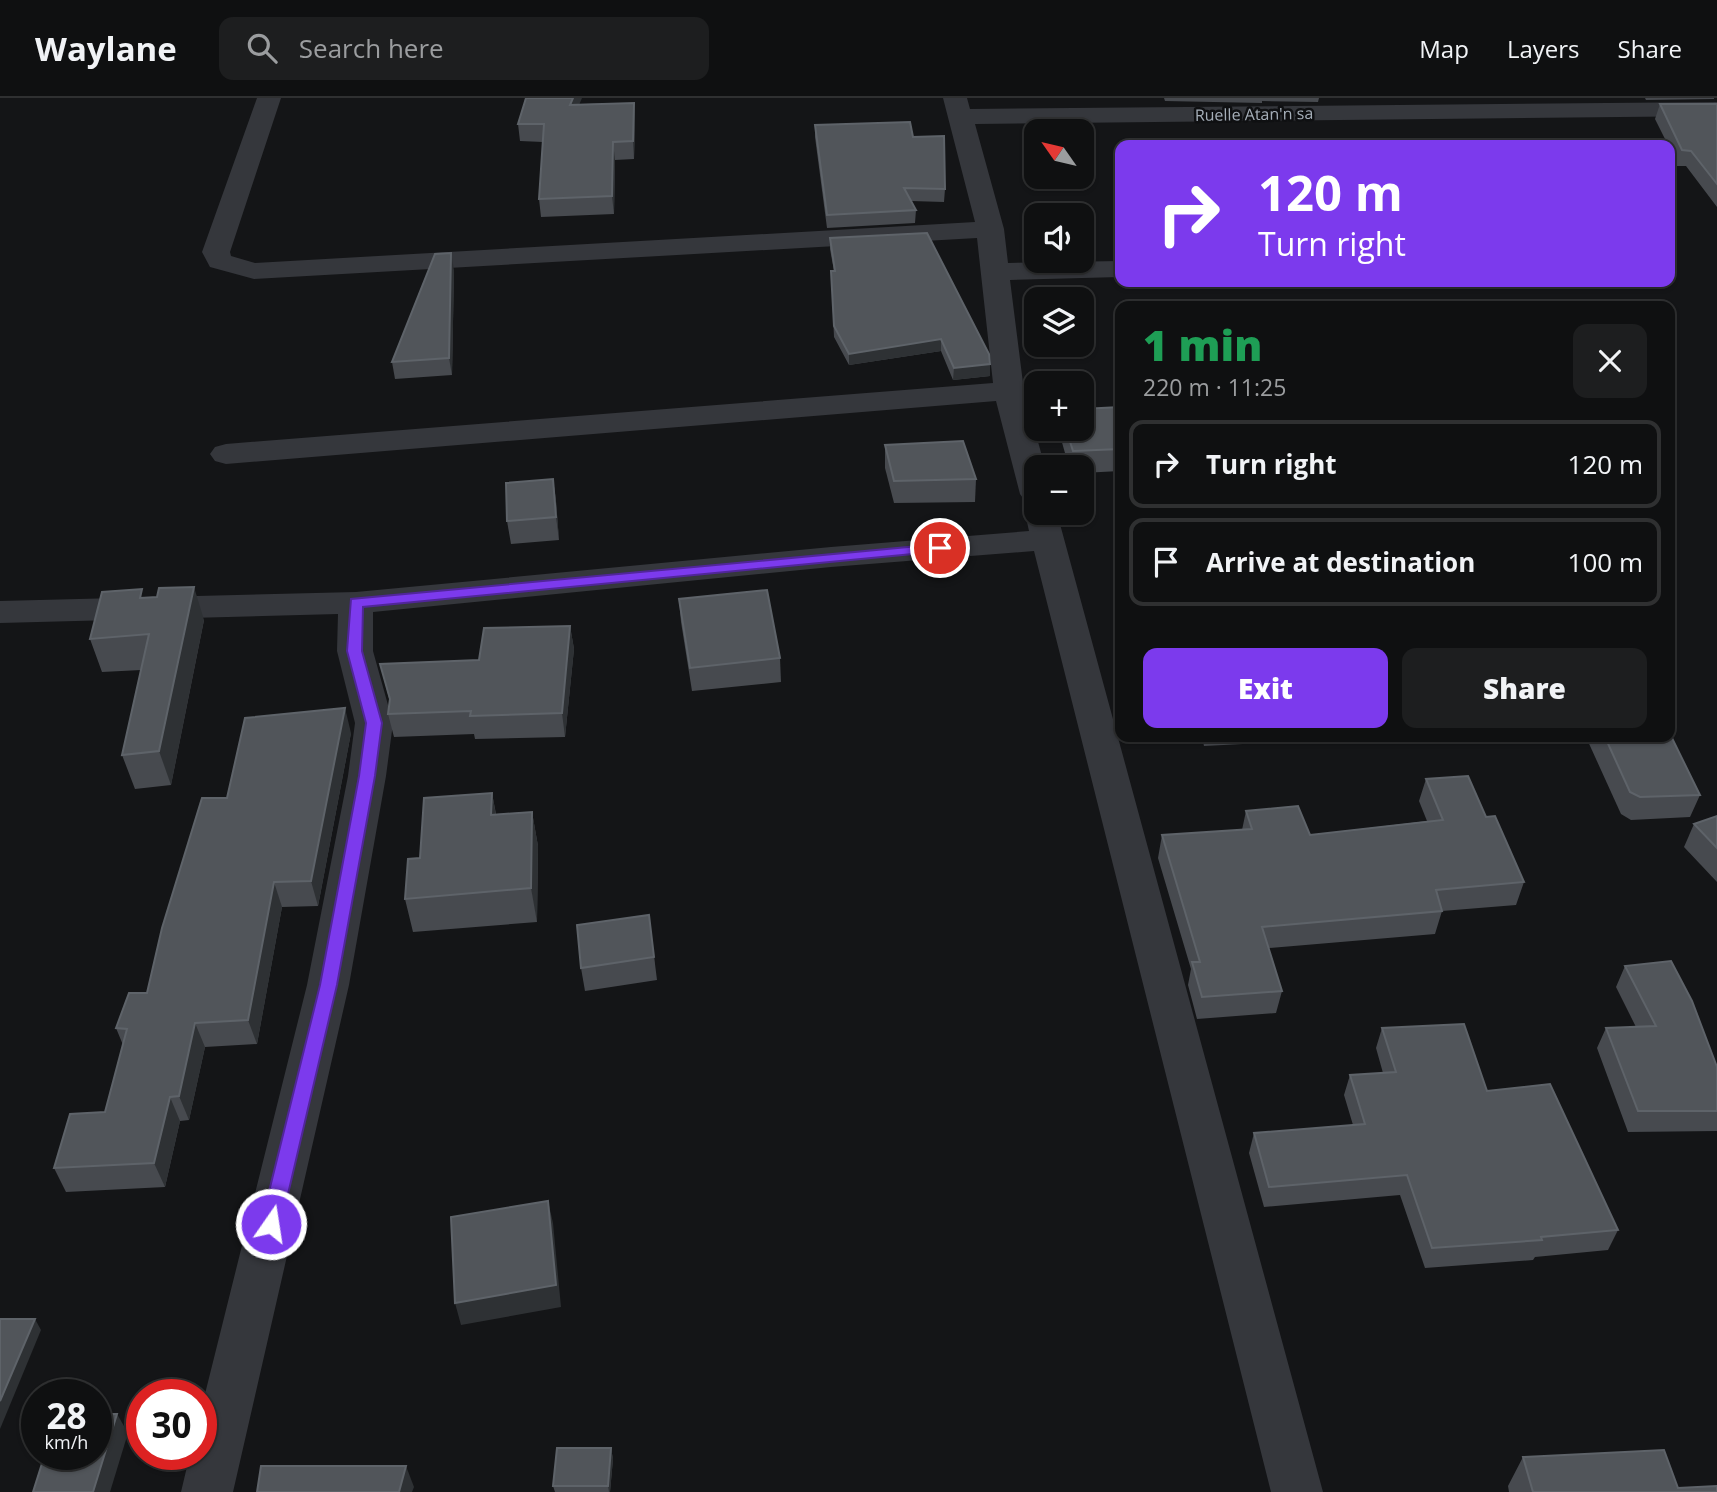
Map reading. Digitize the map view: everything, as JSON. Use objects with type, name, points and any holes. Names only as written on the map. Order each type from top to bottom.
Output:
[{"type":"street","points":[[269,98],[216,252],[220,261],[254,271],[990,229]]},
{"type":"street","points":[[957,107],[990,229],[1009,391],[1026,455]]},
{"type":"street","name":"Ruelle Atan'n sa","points":[[957,107],[1717,109]]},
{"type":"street","points":[[995,272],[1115,269]]},
{"type":"street","points":[[226,454],[1009,391]]},
{"type":"street","points":[[0,612],[356,603],[817,558],[1044,526],[1297,1492]]},
{"type":"street","points":[[207,1492],[328,985],[367,776],[374,723],[355,651],[356,603]]},
{"type":"building","points":[[526,98],[573,98],[570,105],[634,103],[633,141],[613,142],[612,196],[539,199],[544,124],[518,124]]},
{"type":"building","points":[[1660,104],[1717,104],[1717,184],[1691,151],[1682,150]]},
{"type":"building","points":[[910,122],[913,137],[944,136],[945,189],[904,188],[916,210],[827,215],[815,125]]},
{"type":"building","points":[[927,233],[989,354],[990,364],[954,368],[941,339],[849,354],[834,326],[831,271],[835,271],[830,238]]},
{"type":"building","points":[[451,253],[449,358],[392,362],[435,254]]},
{"type":"building","points":[[1115,407],[1115,449],[1073,451],[1070,441],[1094,441],[1094,408]]},
{"type":"building","points":[[963,441],[976,479],[894,481],[885,445]]},
{"type":"building","points":[[553,479],[556,517],[507,521],[506,483]]},
{"type":"building","points":[[194,587],[159,751],[122,755],[149,634],[90,639],[102,592],[142,589],[140,598],[157,597],[159,588]]},
{"type":"building","points":[[767,590],[780,658],[690,668],[679,599]]},
{"type":"building","points":[[570,626],[562,713],[470,716],[471,711],[388,714],[390,699],[380,664],[479,660],[484,628]]},
{"type":"building","points":[[345,708],[311,881],[274,882],[248,1020],[195,1023],[179,1096],[170,1097],[154,1163],[54,1168],[70,1114],[105,1112],[127,1029],[116,1028],[129,993],[147,993],[162,928],[202,798],[227,798],[245,718]]},
{"type":"building","points":[[1607,742],[1674,742],[1700,795],[1640,797],[1630,792]]},
{"type":"building","points":[[1468,776],[1486,817],[1495,816],[1524,882],[1436,890],[1442,911],[1262,927],[1282,991],[1202,997],[1192,962],[1200,962],[1162,835],[1252,829],[1246,811],[1298,806],[1310,835],[1443,820],[1426,779]]},
{"type":"building","points":[[492,793],[491,815],[532,812],[531,888],[405,899],[408,859],[420,858],[424,798]]},
{"type":"building","points":[[1717,816],[1717,848],[1694,824]]},
{"type":"building","points":[[649,915],[654,957],[581,968],[577,925]]},
{"type":"building","points":[[1671,961],[1692,1001],[1717,1067],[1717,1111],[1638,1111],[1606,1028],[1656,1026],[1625,966]]},
{"type":"building","points":[[1464,1024],[1487,1091],[1550,1084],[1618,1230],[1541,1237],[1542,1240],[1432,1248],[1407,1175],[1269,1187],[1254,1133],[1365,1124],[1350,1075],[1396,1072],[1382,1028]]},
{"type":"building","points":[[548,1201],[556,1285],[455,1303],[451,1217]]},
{"type":"building","points":[[0,1319],[35,1319],[0,1401]]},
{"type":"building","points":[[112,1414],[117,1414],[112,1430]]},
{"type":"building","points":[[557,1448],[611,1448],[608,1486],[553,1486]]},
{"type":"building","points":[[1664,1450],[1678,1488],[1717,1486],[1717,1492],[1533,1492],[1523,1457]]},
{"type":"building","points":[[261,1466],[406,1466],[399,1492],[257,1492]]},
{"type":"building","points":[[40,1470],[100,1470],[93,1492],[33,1492]]},
{"type":"route","points":[[271,1224],[328,985],[367,776],[374,723],[368,691],[355,651],[356,603],[940,548]]}]
